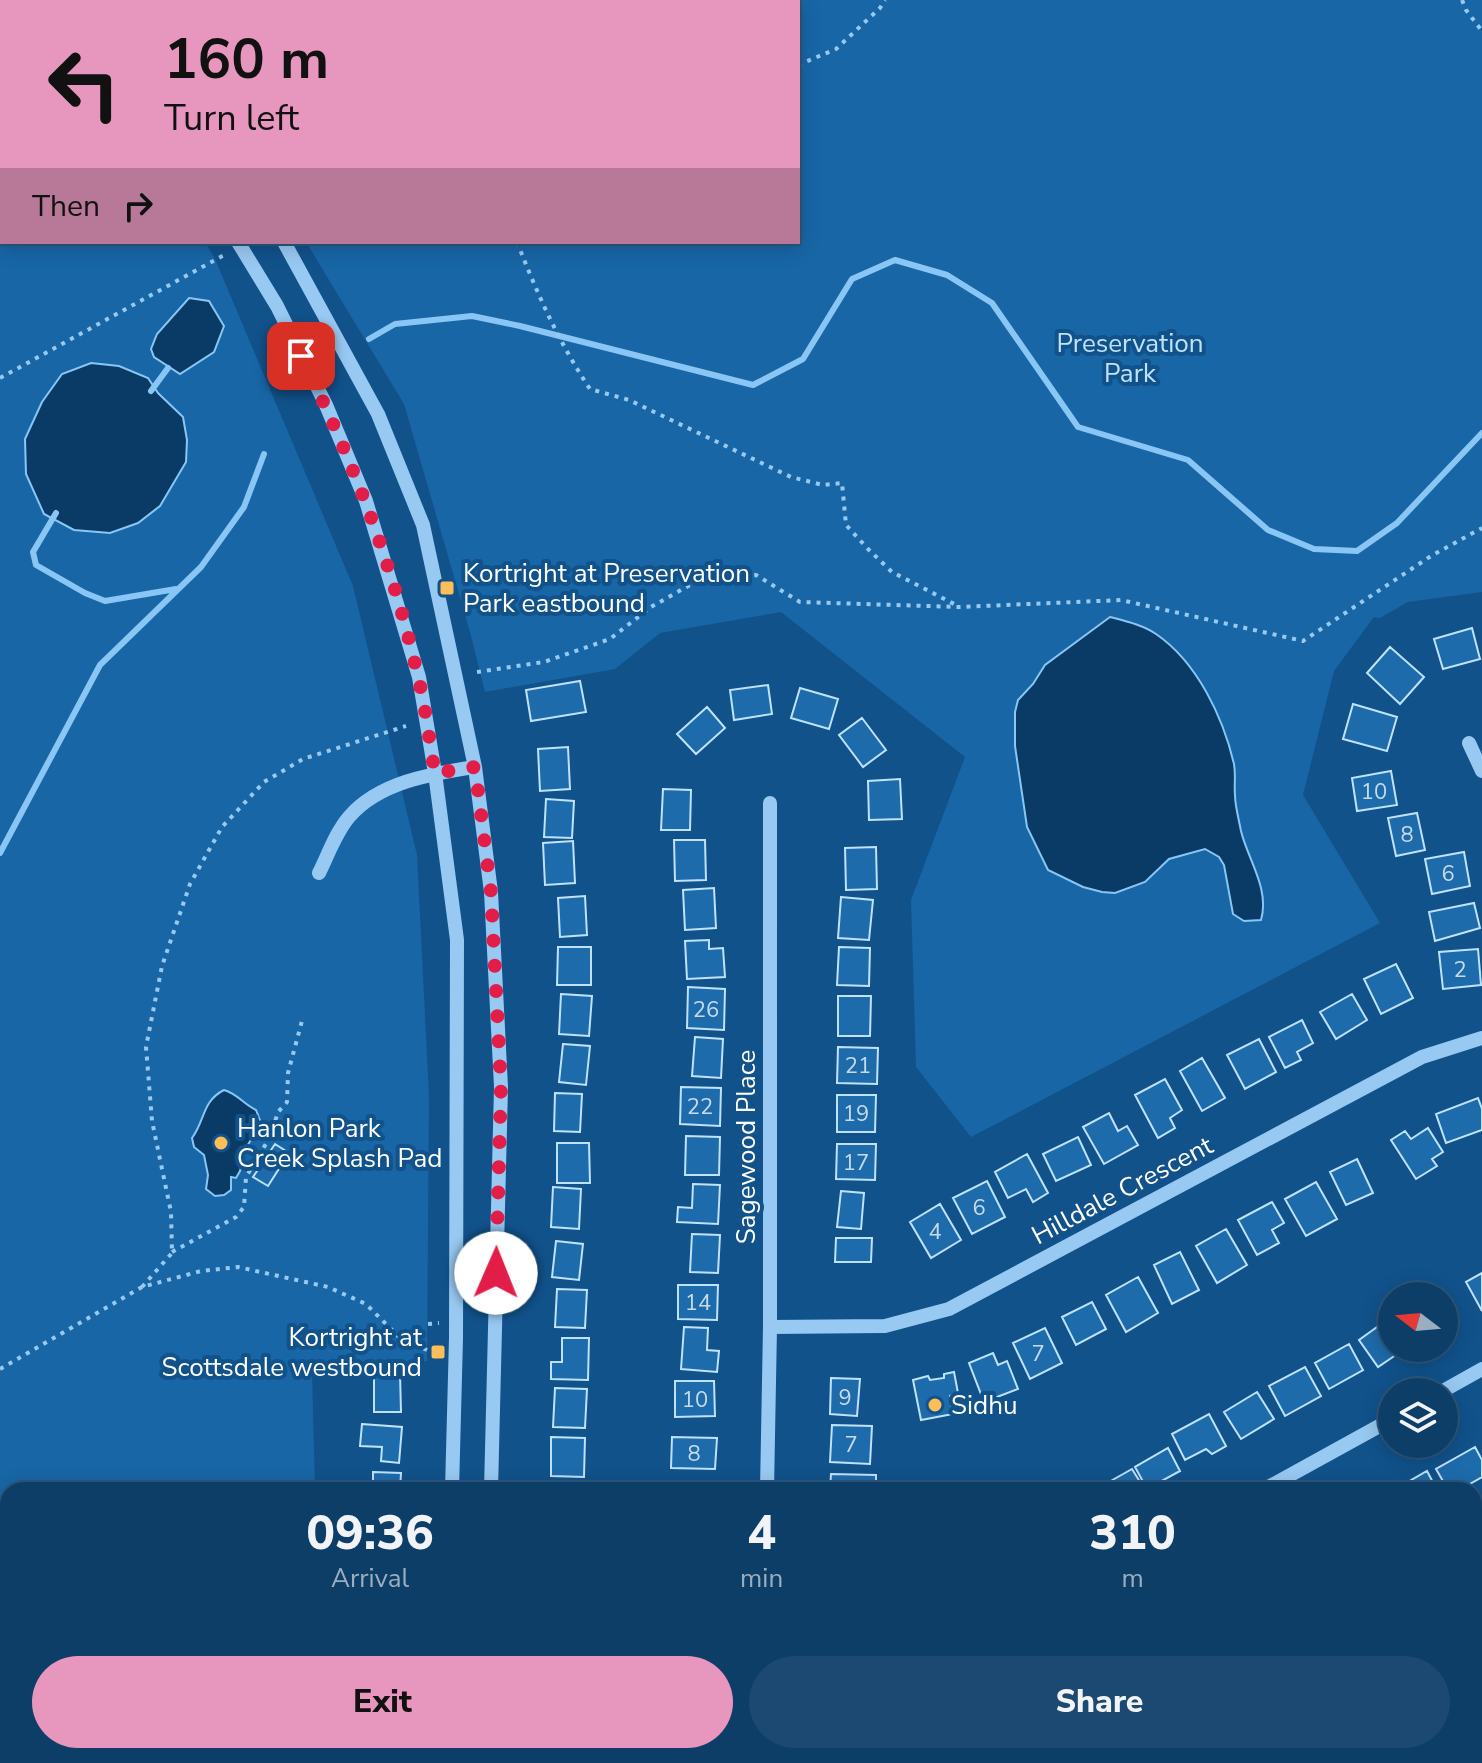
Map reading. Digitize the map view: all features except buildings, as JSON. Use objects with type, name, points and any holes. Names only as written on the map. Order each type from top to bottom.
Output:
[{"type":"street","points":[[285,244],[378,414],[423,525],[475,767],[491,892],[501,1087],[491,1482]]},
{"type":"street","points":[[236,246],[277,306],[319,391],[366,501],[419,677],[457,940],[456,1338],[452,1482]]},
{"type":"street","points":[[1469,743],[1482,771]]},
{"type":"street","points":[[319,873],[348,819],[375,794],[435,773],[475,767]]},
{"type":"street","name":"Sagewood Place","points":[[767,1482],[770,803]]},
{"type":"street","name":"Hilldale Crescent","points":[[770,1327],[885,1326],[949,1309],[1422,1057],[1482,1038]]},
{"type":"street","points":[[1458,1382],[1482,1369]]},
{"type":"street","points":[[1278,1482],[1378,1427]]},
{"type":"path","points":[[800,64],[836,49],[885,0]]},
{"type":"path","points":[[1462,0],[1482,31]]},
{"type":"path","points":[[518,244],[565,351],[590,389],[629,400],[791,477],[823,485],[842,483],[846,525],[868,549],[892,572],[960,607]]},
{"type":"path","points":[[0,378],[236,246]]},
{"type":"path","points":[[477,672],[544,662],[610,639],[651,607],[697,581],[756,575],[800,602],[960,607],[1121,600],[1303,641],[1431,556],[1482,528]]},
{"type":"path","points":[[172,1253],[171,1212],[152,1121],[146,1047],[162,966],[190,884],[222,827],[264,782],[303,759],[406,726]]},
{"type":"path","points":[[142,1287],[172,1253],[236,1217],[244,1207],[246,1177],[270,1137],[278,1112],[287,1102],[288,1073],[303,1017]]},
{"type":"path","points":[[0,1369],[142,1287],[201,1271],[238,1267],[328,1287],[366,1304],[400,1338],[427,1352],[438,1352]]},
{"type":"path","points":[[428,1324],[439,1323]]},
{"type":"green space","name":"Preservation Park","points":[[800,0],[1482,0],[1482,592],[1408,602],[1380,618],[1374,617],[1334,671],[1303,795],[1380,923],[971,1137],[916,1067],[911,900],[965,757],[781,612],[660,633],[615,669],[485,692],[404,404],[307,244],[800,244]]},
{"type":"green space","points":[[0,244],[206,244],[353,586],[417,855],[429,1096],[427,1361],[312,1372],[315,1482],[0,1482]]},
{"type":"shaded area","points":[[189,298],[209,301],[224,326],[214,352],[180,374],[154,357],[151,349],[157,334]]},
{"type":"shaded area","points":[[91,363],[119,366],[148,378],[158,393],[183,417],[187,440],[186,462],[160,506],[138,523],[110,533],[74,530],[44,514],[26,474],[25,439],[42,402],[62,374]]},
{"type":"shaded area","points":[[1110,617],[1145,628],[1171,646],[1196,675],[1215,710],[1234,764],[1235,799],[1241,831],[1263,897],[1261,920],[1244,921],[1233,914],[1224,865],[1219,857],[1205,849],[1169,859],[1145,882],[1115,893],[1083,887],[1048,870],[1027,827],[1015,746],[1015,712],[1018,700],[1045,665]]},
{"type":"shaded area","name":"Hanlon Park Creek Splash Pad","points":[[224,1090],[256,1110],[261,1123],[246,1148],[240,1171],[236,1178],[231,1177],[231,1190],[215,1196],[206,1189],[208,1175],[204,1155],[194,1147],[192,1138],[212,1100]]},
{"type":"waterway","points":[[369,339],[395,324],[472,316],[753,385],[803,359],[852,279],[895,260],[947,275],[992,303],[1078,427],[1188,460],[1268,530],[1314,549],[1357,551],[1397,523],[1482,433]]},
{"type":"waterway","points":[[151,391],[168,368]]},
{"type":"waterway","points":[[0,853],[100,665],[201,567],[244,507],[264,454]]},
{"type":"waterway","points":[[56,513],[33,552],[36,565],[105,601],[176,589]]},
{"type":"place","name":"Kortright at Preservation Park eastbound","points":[[447,588]]},
{"type":"place","name":"Hanlon Park Creek Splash Pad","points":[[221,1143]]},
{"type":"place","name":"Kortright at Scottsdale westbound","points":[[438,1352]]},
{"type":"place","name":"Sidhu","points":[[935,1405]]},
{"type":"route","points":[[301,356],[326,405],[366,501],[419,677],[435,773],[475,767],[491,892],[501,1087],[496,1273]]}]
